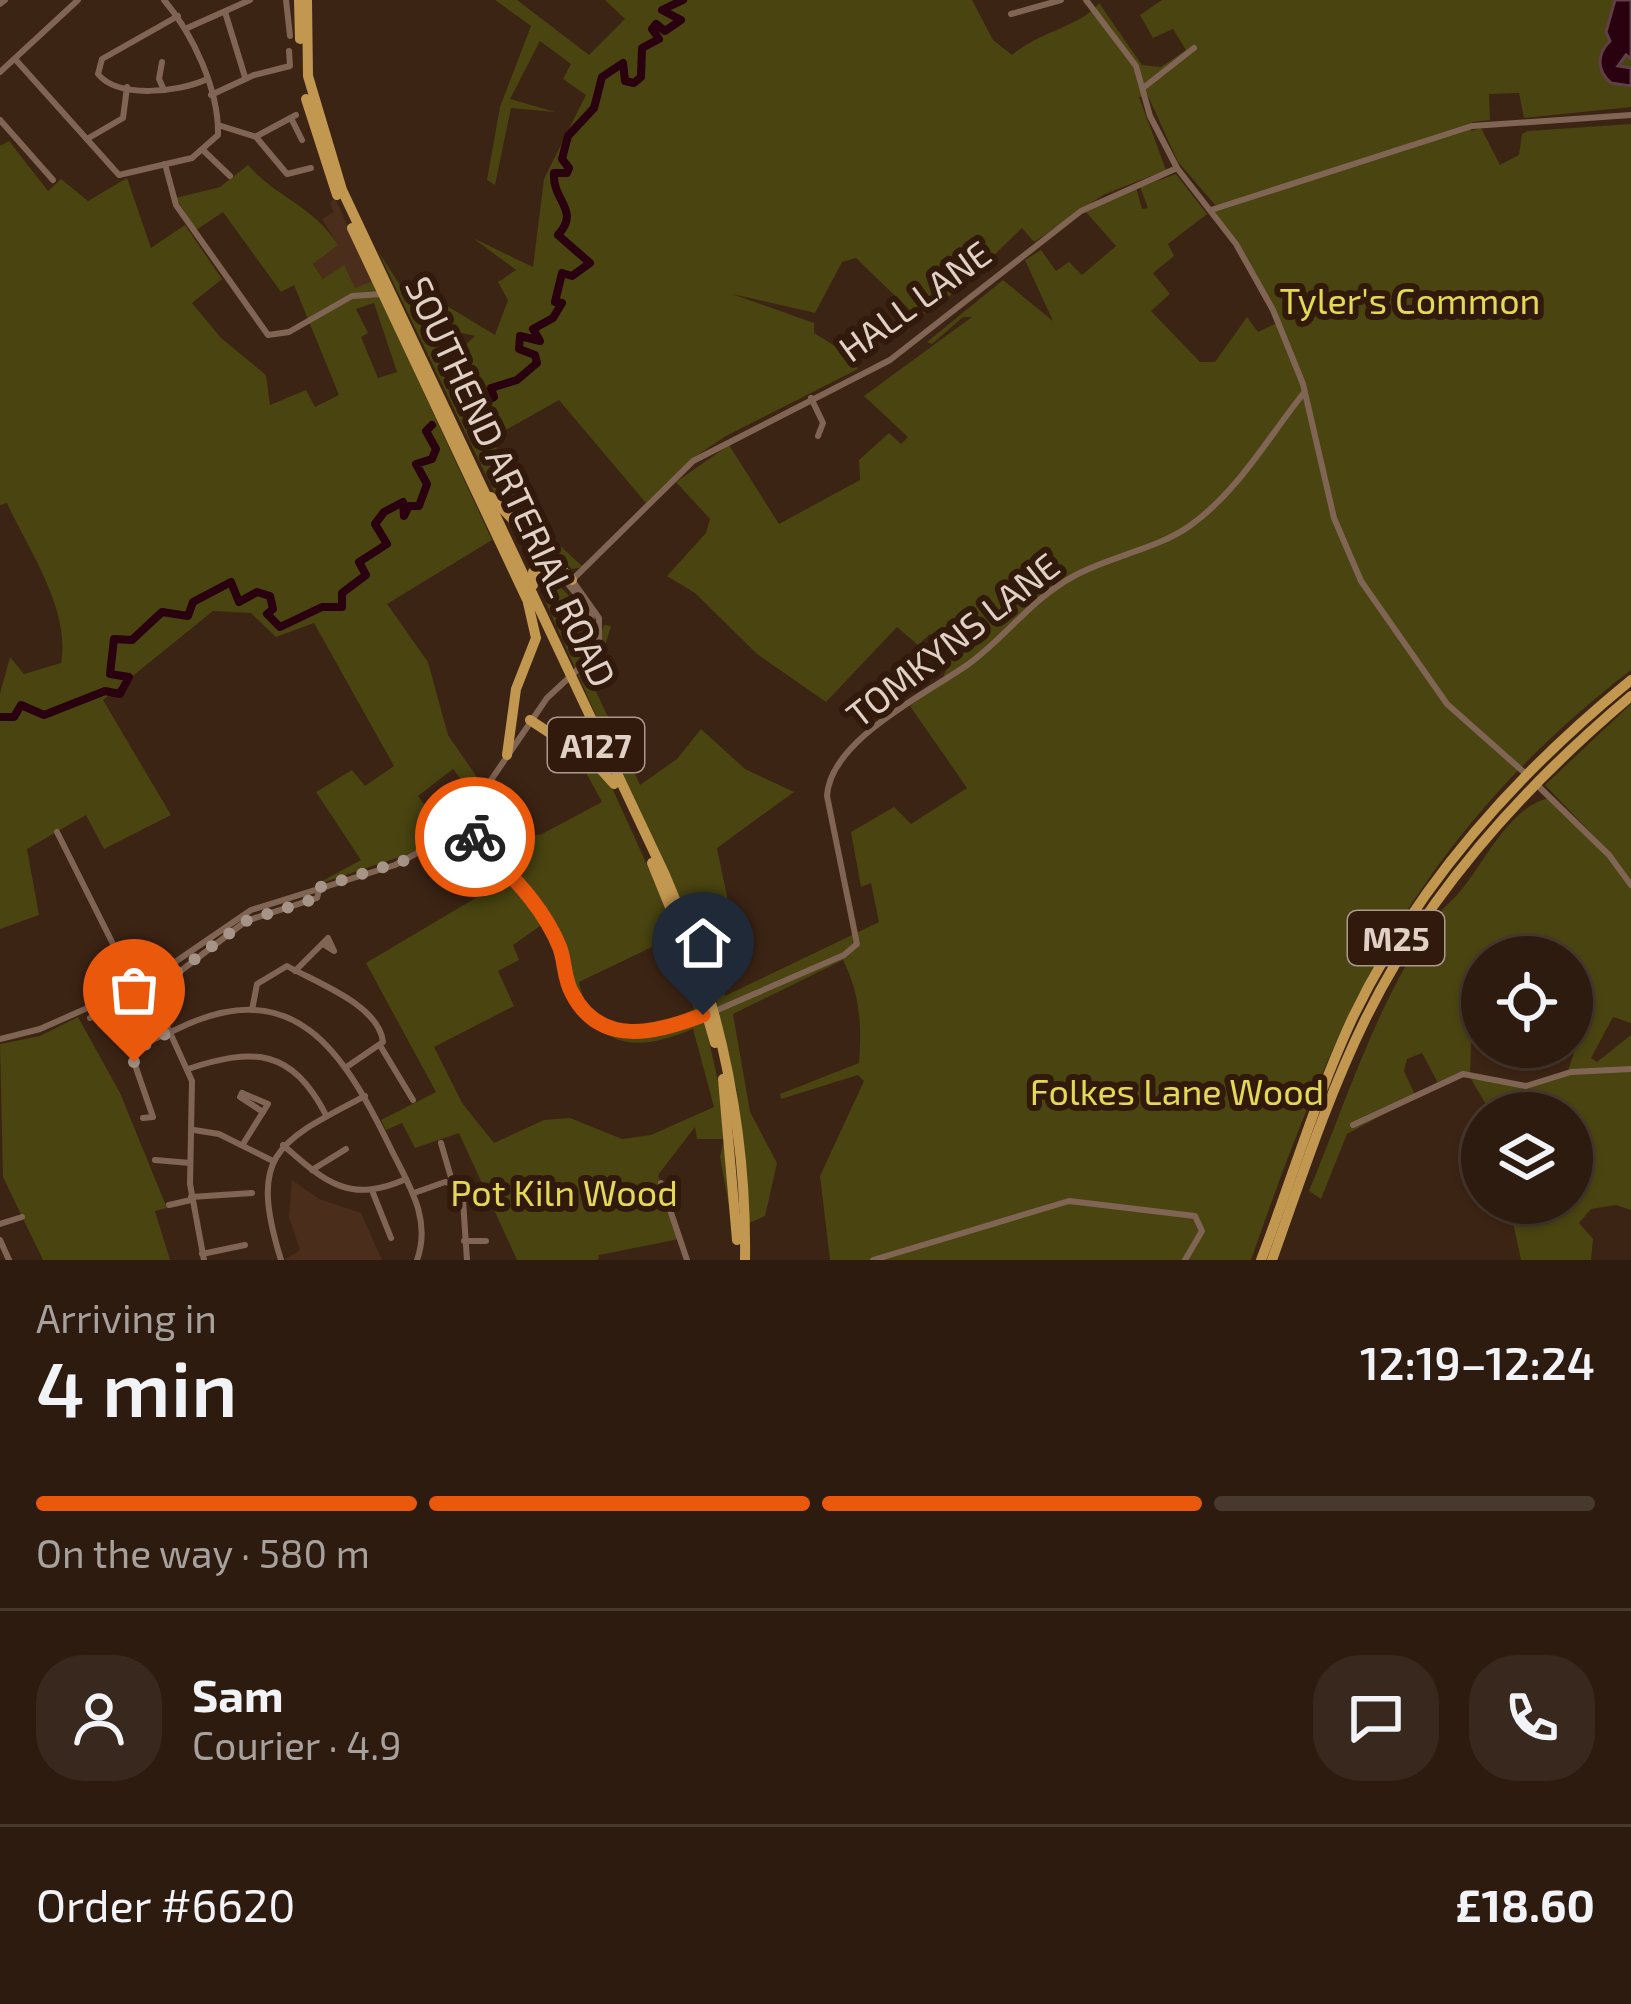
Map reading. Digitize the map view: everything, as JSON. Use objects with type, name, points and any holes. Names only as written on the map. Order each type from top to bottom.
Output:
[{"type":"highway","name":"SOUTHEND ARTERIAL ROAD","points":[[303,0],[302,76],[310,118],[334,190],[614,784],[677,922],[711,1012]]},
{"type":"highway","name":"SOUTHEND ARTERIAL ROAD","points":[[303,0],[308,76],[335,172],[680,908],[711,1012],[741,1148],[741,1260]]},
{"type":"highway","points":[[479,480],[575,582]]},
{"type":"highway","points":[[551,634],[533,572],[546,567],[575,582]]},
{"type":"highway","name":"A127","points":[[507,755],[515,701],[536,638],[526,598]]},
{"type":"highway","name":"M25","points":[[1261,1260],[1334,1059],[1402,928],[1492,812],[1558,744],[1631,680]]},
{"type":"highway","name":"M25","points":[[1272,1260],[1342,1069],[1400,957],[1507,813],[1631,696]]},
{"type":"highway","name":"A127","points":[[515,701],[520,712],[594,762],[614,784]]},
{"type":"street","points":[[0,72],[78,0]]},
{"type":"street","points":[[15,59],[119,175],[204,151],[218,135],[211,95],[185,29],[164,0]]},
{"type":"street","points":[[185,29],[250,0]]},
{"type":"street","points":[[286,0],[290,36]]},
{"type":"street","points":[[1011,14],[1061,0]]},
{"type":"street","points":[[1086,0],[1136,66],[1177,168],[1211,210],[1265,294],[1305,392],[1328,500],[1366,591],[1448,704],[1610,855],[1631,885]]},
{"type":"street","points":[[225,12],[246,79]]},
{"type":"street","points":[[178,16],[102,59],[98,65],[103,81],[181,91],[206,80]]},
{"type":"street","points":[[1146,87],[1194,48]]},
{"type":"street","points":[[211,95],[246,79],[290,70],[289,51]]},
{"type":"street","points":[[162,62],[159,79],[164,90]]},
{"type":"street","points":[[87,140],[123,118],[128,86]]},
{"type":"street","points":[[1211,210],[1472,126],[1631,115]]},
{"type":"street","points":[[256,137],[293,117],[302,140]]},
{"type":"street","points":[[0,120],[53,180]]},
{"type":"street","points":[[218,125],[256,137],[287,174],[311,168]]},
{"type":"street","points":[[204,151],[230,176]]},
{"type":"street","points":[[165,164],[176,205],[268,335],[282,335],[352,296],[382,294]]},
{"type":"street","name":"HALL LANE","points":[[575,582],[686,467],[897,355],[972,292],[1092,204],[1177,168]]},
{"type":"street","name":"TOMKYNS LANE","points":[[711,1012],[844,956],[857,944],[826,796],[831,778],[858,742],[917,693],[971,662],[1052,589],[1108,560],[1177,535],[1208,512],[1305,392]]},
{"type":"street","points":[[811,398],[823,422],[818,436]]},
{"type":"street","points":[[0,1039],[40,1029],[146,982],[251,910],[409,859],[460,821],[532,717],[595,647],[591,612],[575,582]]},
{"type":"street","points":[[460,821],[516,876],[560,948],[572,994],[595,1020],[626,1034],[646,1034],[711,1012]]},
{"type":"street","points":[[57,832],[133,984]]},
{"type":"street","points":[[90,1018],[151,992],[246,921],[317,898],[320,887]]},
{"type":"street","points":[[296,970],[323,944]]},
{"type":"street","points":[[252,1010],[260,981],[284,966],[296,970],[373,1017],[382,1034],[380,1046],[413,1100]]},
{"type":"street","points":[[146,982],[188,1069],[194,1130],[191,1198],[203,1257],[245,1244]]},
{"type":"street","points":[[143,1118],[153,1117],[136,1053],[171,1031],[216,1012],[252,1010],[312,1030],[348,1066],[413,1193],[423,1225],[417,1260]]},
{"type":"street","points":[[348,1066],[380,1046]]},
{"type":"street","points":[[188,1069],[231,1056],[272,1059],[300,1075],[326,1115]]},
{"type":"street","points":[[1353,1125],[1462,1075],[1526,1086],[1571,1072],[1631,1069]]},
{"type":"street","points":[[281,1260],[268,1210],[273,1161],[283,1145],[326,1115],[365,1096]]},
{"type":"street","points":[[243,1144],[263,1112]]},
{"type":"street","points":[[194,1130],[243,1144],[273,1161]]},
{"type":"street","points":[[441,1143],[452,1181],[465,1191],[467,1260]]},
{"type":"street","points":[[283,1145],[312,1170],[343,1187],[373,1193],[406,1179]]},
{"type":"street","points":[[312,1170],[346,1149]]},
{"type":"street","points":[[154,1160],[190,1163]]},
{"type":"street","points":[[413,1193],[452,1181]]},
{"type":"street","points":[[661,1183],[687,1260]]},
{"type":"street","points":[[169,1204],[252,1193]]},
{"type":"street","points":[[373,1193],[392,1238]]},
{"type":"street","points":[[873,1260],[1069,1201],[1133,1213],[1191,1214],[1202,1231],[1185,1260]]},
{"type":"street","points":[[0,1224],[22,1217]]},
{"type":"street","points":[[0,1240],[9,1260]]},
{"type":"street","points":[[464,1241],[486,1241]]},
{"type":"shaded area","points":[[1615,0],[1631,0],[1631,59],[1626,55],[1618,66],[1631,68],[1631,86],[1611,83],[1601,67]]},
{"type":"shaded area","points":[[335,198],[372,281],[355,289],[324,280],[313,264],[338,245],[322,219],[334,212],[330,203]]},
{"type":"shaded area","points":[[292,1180],[319,1199],[361,1213],[382,1260],[284,1260],[300,1250],[289,1217]]},
{"type":"green space","points":[[495,0],[517,0],[589,55],[625,19],[605,0],[972,0],[993,40],[1012,55],[1099,3],[1142,65],[1161,67],[1186,50],[1173,29],[1153,38],[1140,15],[1162,0],[1631,0],[1631,107],[1524,118],[1519,93],[1489,94],[1490,120],[1472,122],[1471,131],[1481,128],[1500,165],[1519,155],[1522,134],[1528,131],[1631,124],[1631,670],[1557,733],[1493,797],[1439,864],[1393,934],[1317,1086],[1251,1260],[830,1260],[820,1176],[864,1081],[858,1075],[781,1099],[780,1094],[859,1063],[858,1010],[843,960],[733,1014],[750,1112],[777,1163],[765,1216],[749,1223],[738,1095],[702,954],[543,596],[551,579],[575,604],[585,632],[584,656],[590,663],[604,625],[611,626],[593,685],[640,785],[677,759],[701,729],[745,769],[794,792],[717,848],[732,920],[701,932],[725,996],[879,922],[871,883],[861,887],[851,832],[894,807],[911,824],[967,788],[910,706],[942,681],[951,655],[964,644],[953,631],[939,641],[930,634],[918,645],[897,627],[826,702],[757,654],[695,593],[667,576],[706,533],[710,519],[676,482],[729,445],[779,524],[860,480],[859,460],[889,433],[901,444],[908,437],[864,396],[972,317],[963,317],[932,344],[927,342],[1003,280],[1053,321],[1025,260],[1041,250],[1056,271],[1069,262],[1082,275],[1116,246],[1086,212],[1136,187],[1142,209],[1148,208],[1140,187],[1176,174],[1207,214],[1168,244],[1174,256],[1153,273],[1170,294],[1151,311],[1200,362],[1215,362],[1247,317],[1258,332],[1277,323],[1250,266],[1211,210],[1217,207],[1178,162],[1148,96],[1139,97],[1166,170],[1103,195],[1034,242],[1022,228],[959,289],[918,318],[856,258],[842,262],[815,313],[732,294],[814,323],[814,333],[848,354],[858,369],[726,436],[690,460],[646,503],[559,400],[495,436],[514,493],[583,567],[572,569],[495,494],[378,251],[449,361],[475,336],[436,327],[438,309],[411,284],[495,335],[508,300],[498,282],[516,270],[473,238],[533,267],[544,179],[586,95],[563,79],[571,64],[540,41],[510,99],[555,112],[511,108],[495,185],[487,180],[500,107],[531,26]]},
{"type":"green space","points":[[9,141],[48,191],[61,179],[88,201],[127,178],[151,248],[185,225],[222,279],[192,303],[221,338],[266,375],[270,405],[306,390],[315,407],[339,395],[294,285],[281,292],[223,212],[196,230],[176,198],[220,187],[248,165],[318,221],[338,245],[313,264],[323,279],[344,265],[355,288],[372,281],[492,540],[387,604],[428,662],[448,735],[483,786],[475,798],[453,769],[418,796],[443,830],[411,853],[313,886],[361,860],[316,792],[352,770],[365,786],[394,766],[314,623],[276,637],[251,613],[213,611],[103,700],[171,815],[104,849],[86,815],[27,849],[39,915],[0,929],[0,694],[10,657],[24,674],[61,663],[62,643],[46,580],[7,503],[0,505],[0,146]],"holes":[[[374,303],[397,372],[378,378],[361,337],[368,333],[356,309]]]},
{"type":"green space","points":[[1631,704],[1631,1023],[1613,1017],[1593,1054],[1593,936],[1461,936],[1461,1068],[1470,1068],[1470,1078],[1462,1075],[1439,1085],[1422,1053],[1407,1059],[1404,1071],[1416,1097],[1347,1134],[1321,1199],[1309,1191],[1397,982],[1437,916],[1511,822],[1550,798],[1610,853],[1545,785]]},
{"type":"green space","name":"Pot Kiln Wood","points":[[557,740],[604,775],[613,790],[673,922],[703,1015],[723,1103],[731,1217],[720,1157],[724,1139],[697,1139],[695,1127],[658,1175],[679,1239],[599,1255],[598,1260],[517,1260],[459,1133],[415,1148],[402,1123],[386,1130],[381,1120],[436,1092],[366,963],[494,887],[501,866],[463,828],[498,849],[515,851],[519,838],[542,834],[602,802],[584,769],[552,747]],"holes":[[[543,924],[558,948],[572,993],[568,996],[609,1036],[638,1043],[693,1029],[714,1107],[651,1135],[622,1139],[570,1118],[544,1120],[494,1143],[462,1103],[434,1047],[514,1006],[498,971],[519,960],[513,945]],[[675,936],[694,1009],[661,1021],[626,1024],[609,1021],[585,1000],[579,982]]]},
{"type":"green space","points":[[78,1017],[120,1093],[167,1208],[155,1211],[170,1260],[43,1260],[3,1177],[0,1044],[40,1036]]},
{"type":"green space","points":[[1631,1035],[1631,1210],[1616,1205],[1593,1209],[1593,1092],[1479,1092],[1471,1079],[1526,1086],[1567,1074],[1569,1068],[1593,1068],[1593,1059],[1597,1062]]},
{"type":"green space","points":[[1513,1224],[1580,1224],[1593,1239],[1591,1260],[1521,1260]]},
{"type":"waterway","points":[[465,410],[494,397],[491,388],[517,380],[537,363],[535,355],[519,349],[520,336],[540,341],[533,329],[553,318],[562,303],[555,302],[562,273],[572,276],[590,263],[558,235],[567,219],[554,173],[567,173],[569,168],[562,159],[568,136],[594,108],[602,77],[623,63],[625,81],[634,83],[641,77],[642,48],[659,39],[652,29],[656,24],[665,31],[681,20],[662,10],[683,0]]},
{"type":"waterway","points":[[0,717],[14,717],[21,705],[44,715],[105,691],[120,694],[129,677],[110,674],[114,639],[132,640],[162,612],[188,616],[193,602],[231,582],[239,602],[257,592],[270,596],[273,609],[267,614],[280,627],[322,607],[342,607],[342,593],[366,575],[359,562],[387,544],[375,524],[384,512],[403,502],[404,516],[409,506],[419,506],[427,484],[416,464],[432,459],[436,449],[426,431],[432,425]]},
{"type":"way so far","points":[[134,1062],[141,1047],[171,1031],[149,993],[246,921],[317,898],[320,887],[409,859],[460,821],[475,837]]},
{"type":"route","points":[[475,837],[516,876],[560,948],[572,994],[595,1020],[626,1034],[646,1034],[703,1015]]},
{"type":"park label","name":"Tyler's Common","points":[[1410,299]]},
{"type":"park label","name":"Folkes Lane Wood","points":[[1177,1090]]}]
